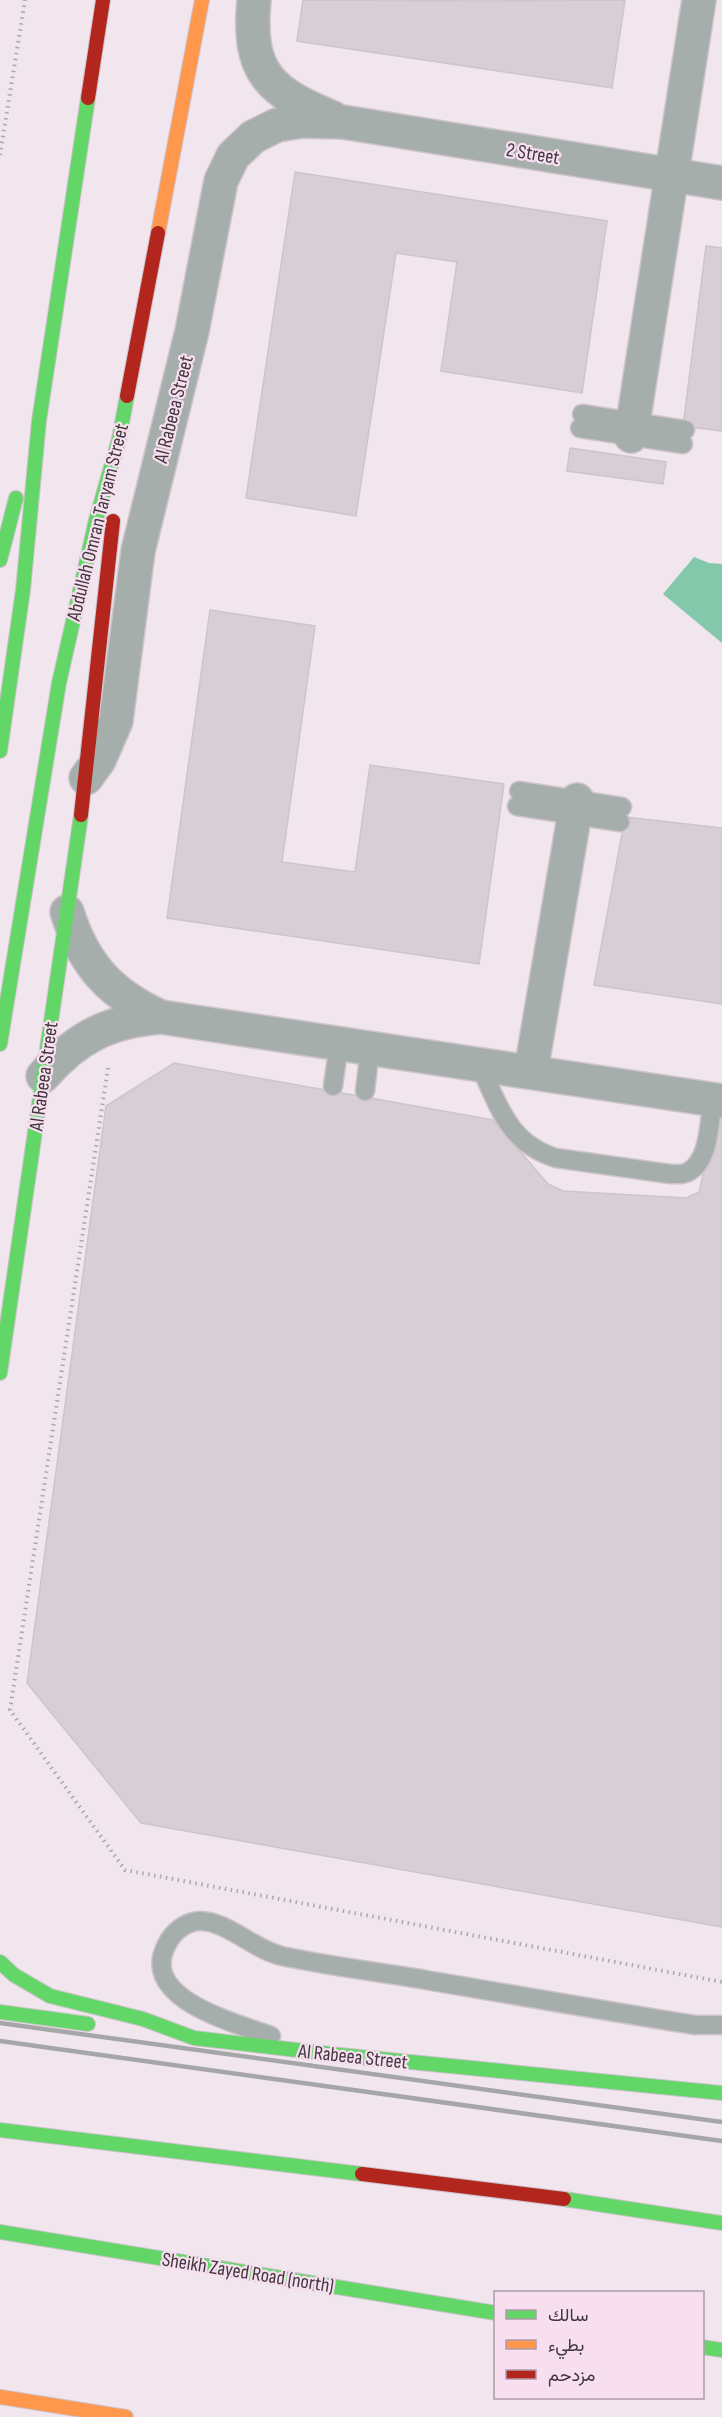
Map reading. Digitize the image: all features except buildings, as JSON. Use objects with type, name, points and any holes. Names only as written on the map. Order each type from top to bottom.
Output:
[{"type":"main road","points":[[0,751],[23,590],[39,421],[104,0]]},
{"type":"main road","name":"Abdullah Omran Taryam Street","points":[[0,1044],[44,766],[77,602],[96,520],[119,439],[202,0]]},
{"type":"main road","points":[[0,560],[39,421]]},
{"type":"main road","name":"Al Rabeea Street","points":[[0,1373],[86,778],[106,598],[119,439]]},
{"type":"main road","name":"Al Rabeea Street","points":[[0,1962],[14,1975],[50,1995],[143,2019],[194,2038],[330,2054],[722,2093]]},
{"type":"main road","points":[[0,2012],[103,2026]]},
{"type":"main road","points":[[126,2029],[194,2038]]},
{"type":"main road","points":[[0,2130],[556,2198],[722,2223]]},
{"type":"main road","name":"Sheikh Zayed Road (north)","points":[[0,2232],[494,2313]]},
{"type":"main road","points":[[704,2347],[722,2350]]},
{"type":"main road","points":[[0,2397],[126,2417]]},
{"type":"street","points":[[254,0],[253,44],[260,65],[271,83],[288,98],[343,122]]},
{"type":"street","points":[[632,429],[670,174],[699,0]]},
{"type":"street","name":"Al Rabeea Street","points":[[86,778],[99,760],[116,721],[138,551],[192,331],[221,181],[233,156],[253,136],[277,125],[303,121],[343,122]]},
{"type":"street","name":"2 Street","points":[[343,122],[722,183]]},
{"type":"street","points":[[531,1071],[576,807]]},
{"type":"street","points":[[67,912],[74,935],[100,976],[118,993],[161,1017]]},
{"type":"street","points":[[43,1076],[75,1044],[115,1024],[138,1018],[161,1017],[717,1100]]},
{"type":"lane","points":[[581,421],[684,437]]},
{"type":"lane","points":[[518,798],[621,814]]},
{"type":"lane","points":[[333,1086],[355,1047]]},
{"type":"lane","points":[[355,1047],[364,1091]]},
{"type":"lane","points":[[479,1064],[507,1123],[516,1135],[535,1149],[556,1158],[670,1174],[686,1174],[698,1166],[717,1100]]},
{"type":"lane","points":[[330,2054],[245,2026],[178,1997],[169,1986],[163,1973],[162,1959],[165,1946],[173,1934],[190,1923],[210,1922],[279,1955],[695,2025],[722,2025]]},
{"type":"path","points":[[0,155],[25,0]]},
{"type":"path","points":[[115,1024],[10,1710],[125,1870],[722,1982]]},
{"type":"shaded area","points":[[694,557],[709,563],[722,564],[722,643],[663,594]]},
{"type":"railway","points":[[0,2023],[722,2122]]},
{"type":"railway","points":[[0,2041],[722,2141]]},
{"type":"traffic: fast","points":[[0,751],[23,590],[39,421],[88,98]]},
{"type":"traffic: fast","points":[[0,1044],[59,683],[96,520],[119,439],[127,396]]},
{"type":"traffic: fast","points":[[0,560],[16,498]]},
{"type":"traffic: fast","points":[[0,1373],[81,815]]},
{"type":"traffic: fast","points":[[0,1962],[14,1975],[50,1996],[143,2019],[194,2038],[330,2054],[722,2093]]},
{"type":"traffic: fast","points":[[0,2012],[88,2024]]},
{"type":"traffic: fast","points":[[0,2130],[362,2174]]},
{"type":"traffic: fast","points":[[564,2199],[722,2223]]},
{"type":"traffic: fast","points":[[0,2232],[494,2313]]},
{"type":"traffic: fast","points":[[704,2347],[722,2350]]},
{"type":"traffic: slow","points":[[158,233],[202,0]]},
{"type":"traffic: slow","points":[[0,2397],[126,2417]]},
{"type":"traffic: jam","points":[[88,98],[103,0]]},
{"type":"traffic: jam","points":[[127,396],[158,233]]},
{"type":"traffic: jam","points":[[81,815],[113,521]]},
{"type":"traffic: jam","points":[[362,2174],[564,2199]]}]
